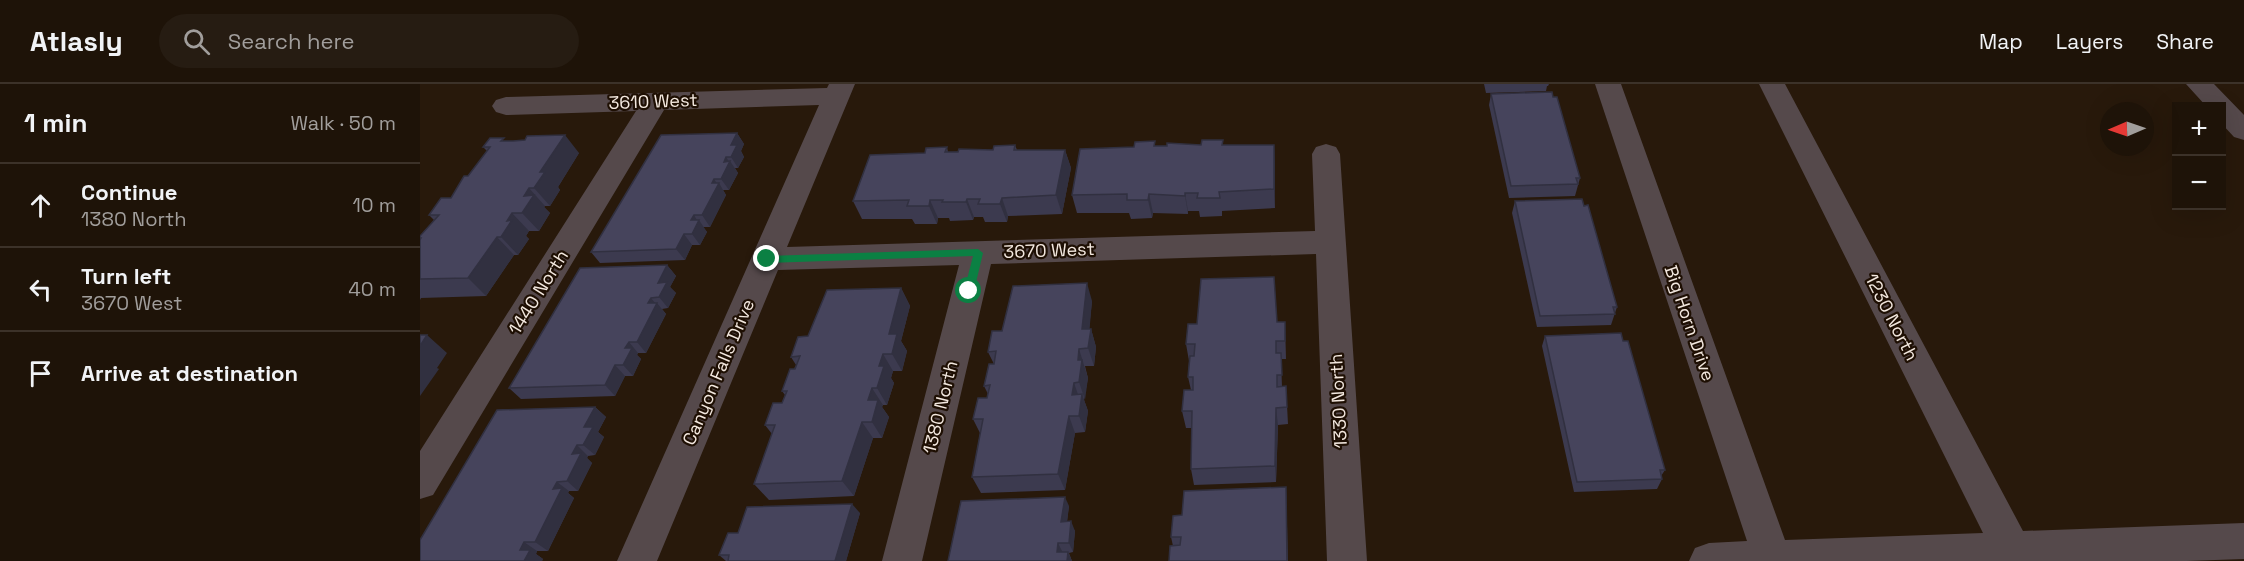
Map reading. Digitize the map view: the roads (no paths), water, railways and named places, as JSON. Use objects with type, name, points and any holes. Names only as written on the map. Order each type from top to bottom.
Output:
[{"type":"street","name":"Big Horn Drive","points":[[1608,84],[1772,560]]},
{"type":"street","name":"1230 North","points":[[1773,84],[2012,549]]},
{"type":"street","points":[[2199,84],[2216,102]]},
{"type":"street","name":"3610 West","points":[[506,106],[656,101],[840,90]]},
{"type":"street","name":"Canyon Falls Drive","points":[[636,561],[840,90]]},
{"type":"street","name":"1440 North","points":[[420,483],[656,101]]},
{"type":"street","points":[[2226,112],[2244,131]]},
{"type":"street","name":"1330 North","points":[[1326,154],[1347,561]]},
{"type":"street","name":"3670 West","points":[[767,259],[1330,242]]},
{"type":"street","name":"1380 North","points":[[902,561],[978,253]]},
{"type":"street","points":[[1709,561],[2012,549],[2226,548]]}]
